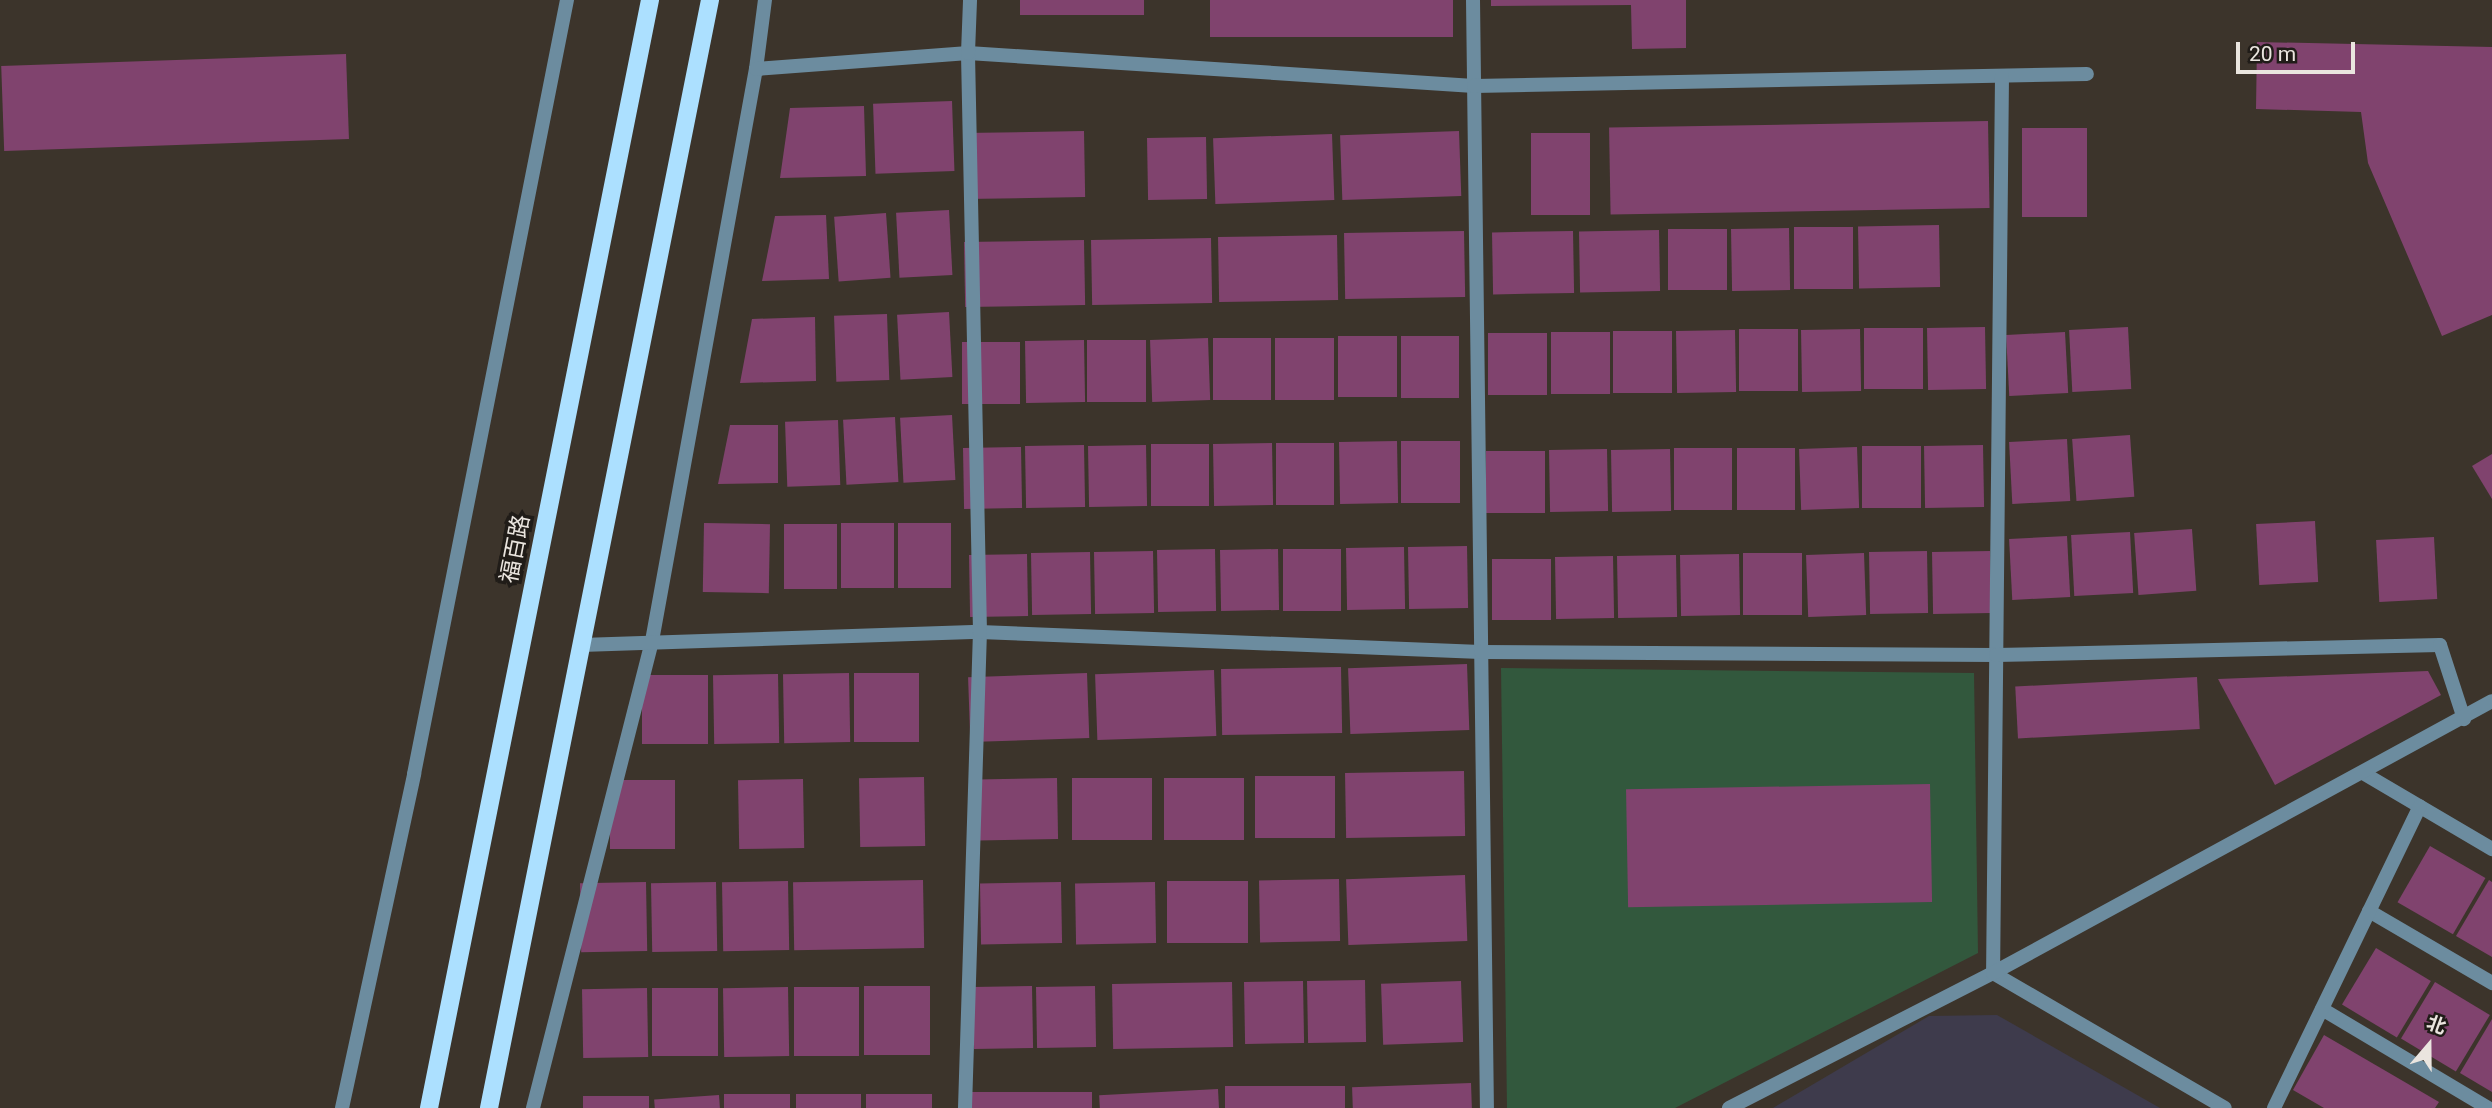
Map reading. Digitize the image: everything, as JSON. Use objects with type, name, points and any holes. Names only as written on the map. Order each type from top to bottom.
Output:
[{"type":"main road","name":"福百路","points":[[429,1108],[650,0]]},
{"type":"main road","points":[[489,1108],[710,0]]},
{"type":"street","points":[[342,1108],[417,761],[567,0]]},
{"type":"street","points":[[533,1108],[652,641],[756,69],[765,0]]},
{"type":"street","points":[[965,1108],[980,632],[968,53],[970,0]]},
{"type":"street","points":[[1472,0],[1487,1108]]},
{"type":"street","points":[[756,69],[968,53],[1474,86],[2087,74]]},
{"type":"street","points":[[1993,973],[2002,76]]},
{"type":"street","points":[[582,645],[980,632],[1481,652],[1996,655],[2440,645],[2463,719]]},
{"type":"street","points":[[1729,1108],[1993,973],[2492,701]]},
{"type":"street","points":[[2363,773],[2492,849]]},
{"type":"street","points":[[2274,1108],[2420,806]]},
{"type":"street","points":[[2369,911],[2492,982]]},
{"type":"street","points":[[1993,973],[2225,1108]]},
{"type":"street","points":[[2322,1009],[2488,1108]]},
{"type":"shaded area","points":[[1997,1015],[2160,1108],[1773,1108],[1929,1016]]},
{"type":"green space","points":[[1501,668],[1974,673],[1978,953],[1675,1108],[1507,1108]]},
{"type":"building","points":[[1020,0],[1144,0],[1144,15],[1020,15]]},
{"type":"building","points":[[1210,0],[1453,0],[1453,37],[1210,37]]},
{"type":"building","points":[[1491,0],[1686,0],[1686,48],[1632,49],[1631,5],[1491,6]]},
{"type":"building","points":[[2257,42],[2492,47],[2492,315],[2442,336],[2368,163],[2361,112],[2256,109]]},
{"type":"building","points":[[346,54],[349,139],[4,151],[1,66]]},
{"type":"building","points":[[952,101],[954,171],[875,174],[873,104]]},
{"type":"building","points":[[864,106],[866,176],[780,178],[790,108]]},
{"type":"building","points":[[1988,121],[1990,208],[1611,215],[1609,128]]},
{"type":"building","points":[[2022,128],[2087,128],[2087,217],[2022,217]]},
{"type":"building","points":[[1084,131],[1085,197],[965,199],[964,133]]},
{"type":"building","points":[[1459,131],[1461,196],[1342,200],[1340,135]]},
{"type":"building","points":[[1531,133],[1590,133],[1590,215],[1531,215]]},
{"type":"building","points":[[1332,134],[1334,200],[1215,204],[1213,138]]},
{"type":"building","points":[[1206,137],[1207,199],[1148,200],[1147,138]]},
{"type":"building","points":[[949,210],[952,275],[899,278],[896,213]]},
{"type":"building","points":[[886,213],[891,278],[839,281],[834,217]]},
{"type":"building","points":[[826,215],[829,279],[762,281],[775,216]]},
{"type":"building","points":[[1939,225],[1940,287],[1859,288],[1858,226]]},
{"type":"building","points":[[1794,227],[1853,227],[1853,289],[1794,289]]},
{"type":"building","points":[[1789,228],[1790,290],[1732,291],[1731,229]]},
{"type":"building","points":[[1668,229],[1727,229],[1727,290],[1668,290]]},
{"type":"building","points":[[1659,230],[1660,291],[1580,292],[1579,231]]},
{"type":"building","points":[[1464,231],[1465,297],[1345,299],[1344,233]]},
{"type":"building","points":[[1573,231],[1574,293],[1493,294],[1492,232]]},
{"type":"building","points":[[1337,235],[1338,300],[1219,302],[1218,237]]},
{"type":"building","points":[[1211,238],[1212,303],[1092,305],[1091,240]]},
{"type":"building","points":[[1084,240],[1085,305],[965,307],[964,242]]},
{"type":"building","points":[[949,312],[952,377],[900,380],[897,315]]},
{"type":"building","points":[[887,314],[889,380],[836,382],[834,316]]},
{"type":"building","points":[[815,317],[816,381],[740,383],[752,319]]},
{"type":"building","points":[[1985,327],[1986,389],[1928,390],[1927,328]]},
{"type":"building","points":[[2128,327],[2131,389],[2072,392],[2069,330]]},
{"type":"building","points":[[1864,328],[1923,328],[1923,389],[1864,389]]},
{"type":"building","points":[[1739,329],[1798,329],[1798,391],[1739,391]]},
{"type":"building","points":[[1860,329],[1861,391],[1802,392],[1801,330]]},
{"type":"building","points":[[1735,330],[1736,392],[1677,393],[1676,331]]},
{"type":"building","points":[[1613,331],[1672,331],[1672,393],[1613,393]]},
{"type":"building","points":[[1551,332],[1610,332],[1610,394],[1551,394]]},
{"type":"building","points":[[2065,332],[2068,393],[2009,396],[2006,335]]},
{"type":"building","points":[[1488,333],[1547,333],[1547,395],[1488,395]]},
{"type":"building","points":[[1338,336],[1397,336],[1397,397],[1338,397]]},
{"type":"building","points":[[1401,336],[1459,336],[1459,398],[1401,398]]},
{"type":"building","points":[[1208,338],[1210,400],[1152,402],[1150,340]]},
{"type":"building","points":[[1213,338],[1271,338],[1271,400],[1213,400]]},
{"type":"building","points":[[1275,338],[1334,338],[1334,400],[1275,400]]},
{"type":"building","points":[[1084,340],[1085,402],[1026,403],[1025,341]]},
{"type":"building","points":[[1087,340],[1146,340],[1146,402],[1087,402]]},
{"type":"building","points":[[962,342],[1020,342],[1020,404],[962,404]]},
{"type":"building","points":[[952,415],[955,480],[903,483],[900,418]]},
{"type":"building","points":[[895,417],[898,482],[846,485],[843,420]]},
{"type":"building","points":[[838,420],[840,485],[787,487],[785,422]]},
{"type":"building","points":[[730,425],[778,425],[778,483],[718,484]]},
{"type":"building","points":[[2130,435],[2134,497],[2076,501],[2072,439]]},
{"type":"building","points":[[2067,439],[2070,501],[2012,504],[2009,442]]},
{"type":"building","points":[[1397,441],[1398,503],[1340,504],[1339,442]]},
{"type":"building","points":[[1401,441],[1460,441],[1460,503],[1401,503]]},
{"type":"building","points":[[1272,443],[1273,505],[1214,506],[1213,444]]},
{"type":"building","points":[[1276,443],[1334,443],[1334,505],[1276,505]]},
{"type":"building","points":[[1151,444],[1209,444],[1209,506],[1151,506]]},
{"type":"building","points":[[1084,445],[1085,507],[1026,508],[1025,446]]},
{"type":"building","points":[[1146,445],[1147,506],[1089,507],[1088,446]]},
{"type":"building","points":[[1983,445],[1984,507],[1925,508],[1924,446]]},
{"type":"building","points":[[1862,446],[1921,446],[1921,508],[1862,508]]},
{"type":"building","points":[[1021,447],[1022,508],[964,509],[963,448]]},
{"type":"building","points":[[1857,447],[1859,508],[1801,510],[1799,449]]},
{"type":"building","points":[[1674,448],[1732,448],[1732,510],[1674,510]]},
{"type":"building","points":[[1737,448],[1795,448],[1795,510],[1737,510]]},
{"type":"building","points":[[1607,449],[1608,511],[1550,512],[1549,450]]},
{"type":"building","points":[[1670,449],[1671,511],[1612,512],[1611,450]]},
{"type":"building","points":[[1486,451],[1545,451],[1545,513],[1486,513]]},
{"type":"building","points":[[2492,454],[2492,499],[2472,466]]},
{"type":"building","points":[[2315,521],[2318,582],[2259,585],[2256,524]]},
{"type":"building","points":[[704,523],[770,524],[769,593],[703,592]]},
{"type":"building","points":[[841,523],[894,523],[894,588],[841,588]]},
{"type":"building","points":[[898,523],[951,523],[951,588],[898,588]]},
{"type":"building","points":[[784,524],[837,524],[837,589],[784,589]]},
{"type":"building","points":[[2192,529],[2196,591],[2138,595],[2134,533]]},
{"type":"building","points":[[2130,532],[2133,593],[2074,596],[2071,535]]},
{"type":"building","points":[[2067,536],[2070,597],[2012,600],[2009,539]]},
{"type":"building","points":[[2434,537],[2437,599],[2379,602],[2376,540]]},
{"type":"building","points":[[1467,546],[1468,608],[1409,609],[1408,547]]},
{"type":"building","points":[[1404,547],[1405,609],[1347,610],[1346,548]]},
{"type":"building","points":[[1215,549],[1216,611],[1158,612],[1157,550]]},
{"type":"building","points":[[1278,549],[1279,610],[1221,611],[1220,550]]},
{"type":"building","points":[[1283,549],[1341,549],[1341,611],[1283,611]]},
{"type":"building","points":[[1153,551],[1154,613],[1095,614],[1094,552]]},
{"type":"building","points":[[1927,551],[1928,613],[1870,614],[1869,552]]},
{"type":"building","points":[[1990,551],[1991,613],[1933,614],[1932,552]]},
{"type":"building","points":[[1090,552],[1091,614],[1032,615],[1031,553]]},
{"type":"building","points":[[1743,553],[1802,553],[1802,615],[1743,615]]},
{"type":"building","points":[[1864,553],[1866,615],[1808,617],[1806,555]]},
{"type":"building","points":[[1027,554],[1028,616],[970,617],[969,555]]},
{"type":"building","points":[[1739,554],[1740,615],[1681,616],[1680,555]]},
{"type":"building","points":[[1676,555],[1677,617],[1618,618],[1617,556]]},
{"type":"building","points":[[1613,556],[1614,618],[1556,619],[1555,557]]},
{"type":"building","points":[[1492,559],[1551,559],[1551,620],[1492,620]]},
{"type":"building","points":[[1467,664],[1469,730],[1350,734],[1348,668]]},
{"type":"building","points":[[1341,667],[1342,733],[1222,735],[1221,669]]},
{"type":"building","points":[[1214,670],[1216,736],[1097,740],[1095,674]]},
{"type":"building","points":[[2428,671],[2441,695],[2275,785],[2218,679]]},
{"type":"building","points":[[849,673],[850,742],[784,743],[783,674]]},
{"type":"building","points":[[854,673],[919,673],[919,742],[854,742]]},
{"type":"building","points":[[1087,673],[1089,738],[970,742],[968,677]]},
{"type":"building","points":[[778,674],[779,743],[714,744],[713,675]]},
{"type":"building","points":[[642,675],[708,675],[708,744],[642,744]]},
{"type":"building","points":[[2197,677],[2200,729],[2018,738],[2015,687]]},
{"type":"building","points":[[1464,771],[1465,836],[1346,838],[1345,773]]},
{"type":"building","points":[[1255,776],[1335,776],[1335,838],[1255,838]]},
{"type":"building","points":[[924,777],[925,846],[860,847],[859,778]]},
{"type":"building","points":[[1057,778],[1058,839],[978,840],[977,779]]},
{"type":"building","points":[[1072,778],[1152,778],[1152,840],[1072,840]]},
{"type":"building","points":[[1164,778],[1244,778],[1244,840],[1164,840]]},
{"type":"building","points":[[803,779],[804,848],[739,849],[738,780]]},
{"type":"building","points":[[610,780],[675,780],[675,849],[610,849]]},
{"type":"building","points":[[1930,784],[1932,902],[1628,907],[1626,789]]},
{"type":"building","points":[[2430,846],[2485,878],[2453,934],[2398,902]]},
{"type":"building","points":[[1465,875],[1467,941],[1348,945],[1346,879]]},
{"type":"building","points":[[1339,879],[1340,941],[1260,942],[1259,880]]},
{"type":"building","points":[[923,880],[924,948],[794,950],[793,882]]},
{"type":"building","points":[[2489,880],[2492,882],[2492,957],[2456,936]]},
{"type":"building","points":[[788,881],[789,950],[723,951],[722,882]]},
{"type":"building","points":[[1167,881],[1248,881],[1248,943],[1167,943]]},
{"type":"building","points":[[646,882],[647,951],[581,952],[580,883]]},
{"type":"building","points":[[716,882],[717,951],[652,952],[651,883]]},
{"type":"building","points":[[1061,882],[1062,943],[981,944],[980,883]]},
{"type":"building","points":[[1155,882],[1156,943],[1076,944],[1075,883]]},
{"type":"building","points":[[2376,948],[2431,981],[2397,1038],[2342,1005]]},
{"type":"building","points":[[1365,980],[1366,1042],[1308,1043],[1307,981]]},
{"type":"building","points":[[1303,981],[1304,1043],[1245,1044],[1244,982]]},
{"type":"building","points":[[1461,981],[1463,1042],[1383,1045],[1381,984]]},
{"type":"building","points":[[1232,982],[1233,1047],[1113,1049],[1112,984]]},
{"type":"building","points":[[2435,982],[2490,1015],[2456,1072],[2401,1039]]},
{"type":"building","points":[[864,986],[930,986],[930,1055],[864,1055]]},
{"type":"building","points":[[1032,986],[1033,1048],[974,1049],[973,987]]},
{"type":"building","points":[[1095,986],[1096,1047],[1037,1048],[1036,987]]},
{"type":"building","points":[[788,987],[789,1056],[724,1057],[723,988]]},
{"type":"building","points":[[794,987],[859,987],[859,1056],[794,1056]]},
{"type":"building","points":[[647,988],[648,1057],[583,1058],[582,989]]},
{"type":"building","points":[[652,988],[718,988],[718,1056],[652,1056]]},
{"type":"building","points":[[2492,1019],[2492,1092],[2460,1073]]},
{"type":"building","points":[[2324,1035],[2439,1102],[2435,1108],[2324,1108],[2293,1090]]},
{"type":"building","points":[[1471,1083],[1472,1108],[1353,1108],[1352,1087]]},
{"type":"building","points":[[1225,1086],[1345,1086],[1345,1108],[1225,1108]]},
{"type":"building","points":[[1218,1089],[1219,1108],[1100,1108],[1099,1095]]},
{"type":"building","points":[[972,1092],[1092,1092],[1092,1108],[972,1108]]},
{"type":"building","points":[[724,1094],[790,1094],[790,1108],[724,1108]]},
{"type":"building","points":[[796,1094],[861,1094],[861,1108],[796,1108]]},
{"type":"building","points":[[866,1094],[932,1094],[932,1108],[866,1108]]},
{"type":"building","points":[[719,1095],[720,1108],[655,1108],[654,1100]]},
{"type":"building","points":[[583,1096],[649,1096],[649,1108],[583,1108]]}]
